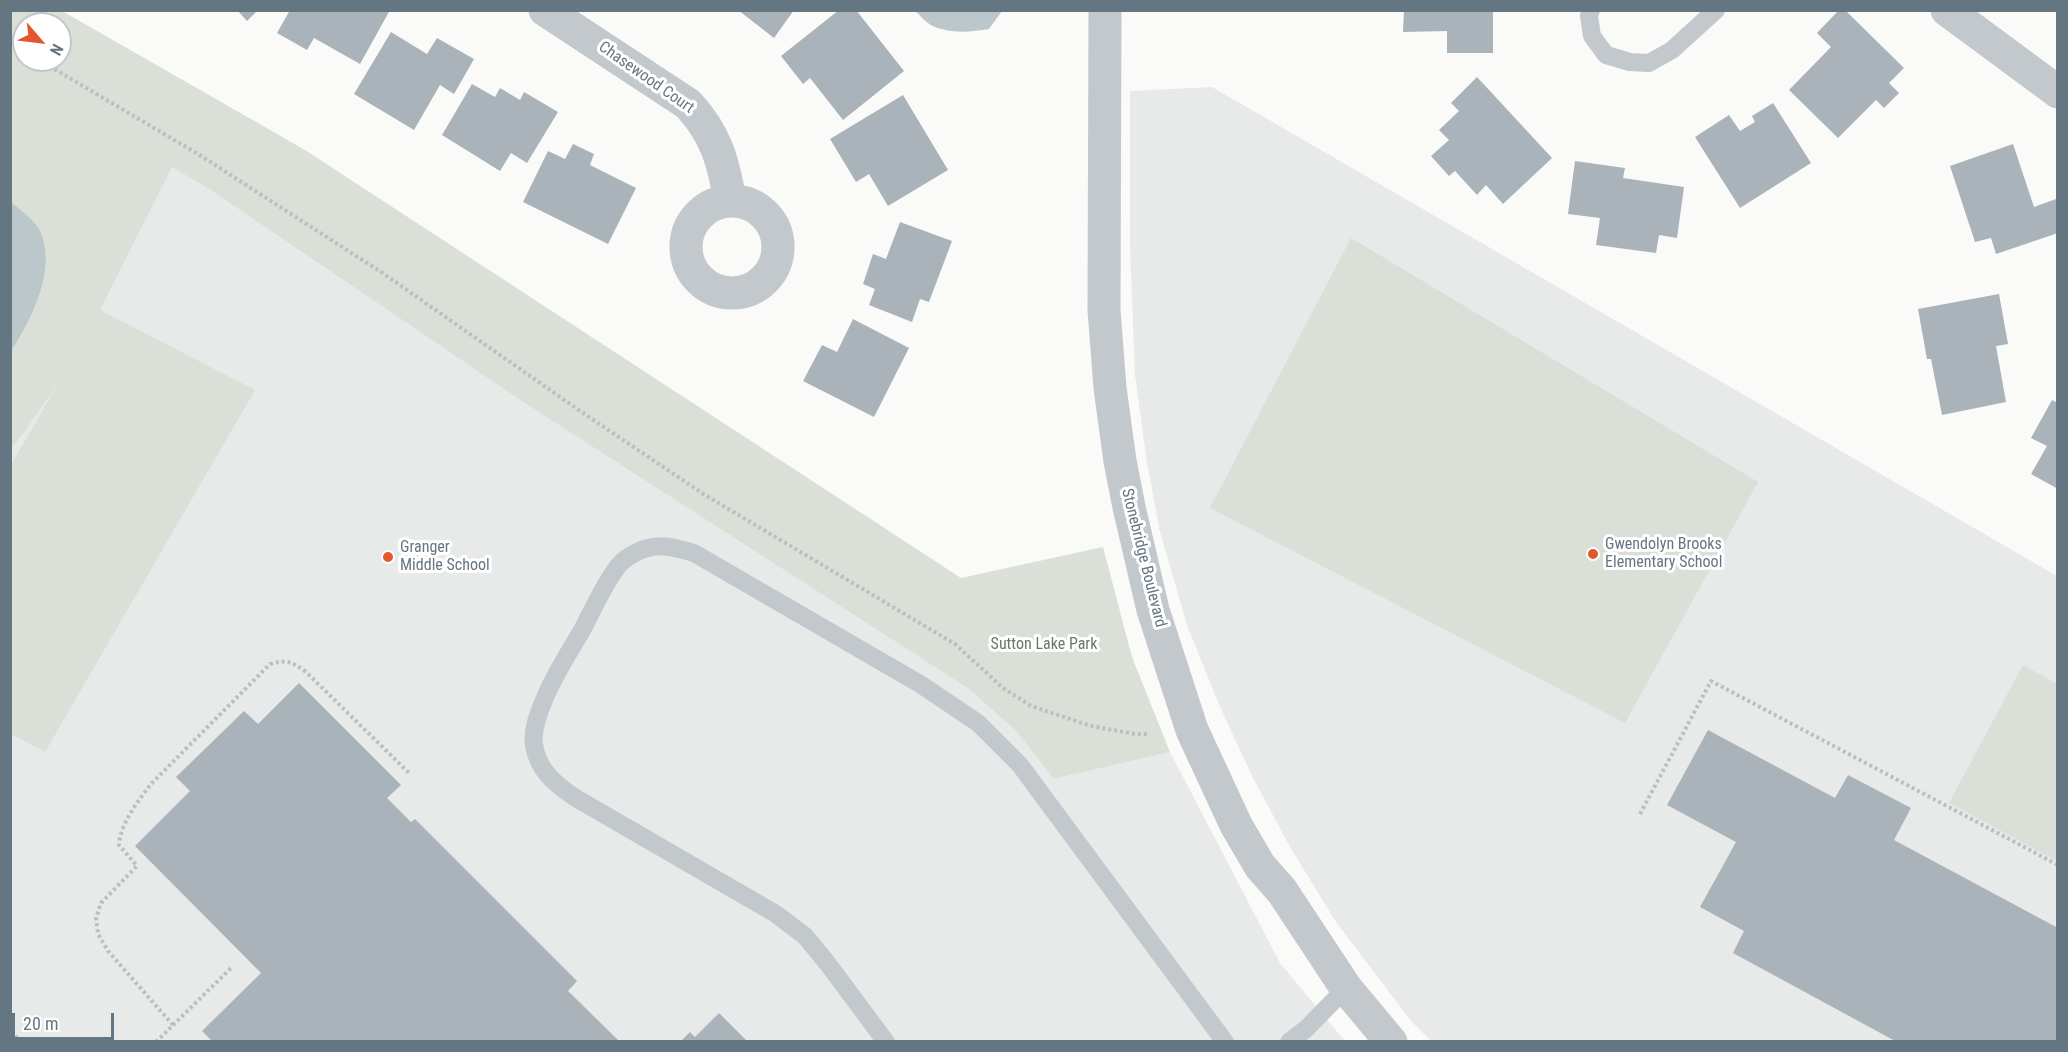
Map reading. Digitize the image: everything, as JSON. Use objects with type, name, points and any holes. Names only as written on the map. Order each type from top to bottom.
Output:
[{"type":"street","name":"Chasewood Court","points":[[545,10],[688,104],[703,119],[715,140],[724,165],[730,200]]},
{"type":"street","name":"Stonebridge Boulevard","points":[[1106,10],[1104,310],[1110,388],[1129,507],[1153,609],[1192,730],[1236,825],[1260,866],[1282,891],[1346,988],[1391,1041]]},
{"type":"street","points":[[1947,10],[2058,92]]},
{"type":"lane","points":[[1591,10],[1589,16],[1592,36],[1606,55],[1630,62],[1649,63],[1672,50],[1716,10]]},
{"type":"lane","points":[[886,1041],[805,936],[776,914],[579,800],[559,787],[544,773],[537,758],[534,742],[536,721],[544,698],[607,583],[620,563],[635,552],[650,546],[669,546],[694,553],[921,684],[978,723],[1020,765],[1225,1041]]},
{"type":"lane","points":[[1289,1041],[1306,1029],[1346,988]]},
{"type":"path","points":[[59,72],[198,154],[375,267],[705,495],[955,644],[1003,688],[1031,706],[1091,726],[1147,734]]},
{"type":"path","points":[[173,1025],[108,951],[98,934],[96,918],[101,903],[137,866],[119,846],[119,837],[138,801],[151,784],[270,664],[283,660],[294,662],[306,672],[410,774]]},
{"type":"path","points":[[1640,814],[1711,681],[2058,865]]},
{"type":"path","points":[[156,1041],[232,967]]},
{"type":"path","points":[[10,1033],[24,1041]]},
{"type":"shaded area","points":[[915,11],[1002,11],[989,29],[961,32],[933,26]]},
{"type":"shaded area","name":"Gwendolyn Brooks Elementary School","points":[[1212,87],[2057,576],[2057,1041],[1431,1041],[1411,1021],[1336,922],[1290,847],[1252,776],[1220,707],[1187,625],[1160,532],[1147,463],[1135,375],[1130,249],[1130,91]]},
{"type":"shaded area","name":"Granger Middle School","points":[[172,166],[526,404],[969,689],[1015,730],[1054,779],[1170,752],[1280,963],[1345,1041],[11,1042],[11,449],[83,343]]},
{"type":"shaded area","points":[[11,202],[29,217],[40,231],[45,250],[45,265],[39,296],[11,351]]},
{"type":"green space","name":"Sutton Lake Park","points":[[11,11],[62,11],[64,12],[12,12],[12,72],[72,72],[72,17],[305,150],[961,578],[1103,547],[1132,657],[1170,752],[1054,779],[1015,730],[969,689],[526,404],[209,189],[172,167],[100,310],[255,390],[45,752],[11,734],[10,467],[60,380],[11,449]]},
{"type":"green space","points":[[1351,238],[1758,482],[1625,723],[1210,508]]},
{"type":"green space","points":[[2023,665],[2057,684],[2057,861],[1949,803]]},
{"type":"building","points":[[237,10],[258,10],[247,21]]},
{"type":"building","points":[[290,10],[390,10],[360,64],[314,38],[307,50],[277,33]]},
{"type":"building","points":[[738,10],[794,10],[774,38]]},
{"type":"building","points":[[839,10],[856,10],[904,71],[843,120],[810,78],[803,84],[781,56]]},
{"type":"building","points":[[1404,10],[1493,10],[1493,53],[1447,53],[1447,31],[1403,32]]},
{"type":"building","points":[[1839,10],[1845,10],[1904,68],[1889,83],[1899,93],[1884,108],[1876,100],[1838,138],[1789,90],[1831,47],[1817,33]]},
{"type":"building","points":[[391,32],[427,54],[437,38],[474,59],[454,94],[440,85],[414,130],[354,94]]},
{"type":"building","points":[[1477,77],[1552,158],[1503,204],[1486,185],[1477,195],[1455,171],[1449,176],[1431,156],[1449,140],[1439,130],[1459,111],[1451,103]]},
{"type":"building","points":[[472,84],[495,97],[500,88],[520,100],[524,92],[558,112],[527,163],[511,153],[500,171],[442,135]]},
{"type":"building","points":[[903,95],[948,170],[888,206],[869,174],[856,182],[830,139]]},
{"type":"building","points":[[1773,103],[1811,163],[1740,208],[1695,137],[1729,115],[1740,131],[1755,122],[1752,116]]},
{"type":"building","points":[[573,144],[594,154],[590,165],[636,188],[608,244],[523,202],[548,151],[565,159]]},
{"type":"building","points":[[2013,144],[2034,207],[2056,199],[2058,233],[1996,254],[1991,238],[1975,242],[1950,166]]},
{"type":"building","points":[[1575,161],[1625,168],[1623,178],[1684,187],[1677,238],[1659,235],[1656,253],[1596,245],[1600,218],[1568,214]]},
{"type":"building","points":[[900,222],[952,241],[929,302],[920,299],[912,322],[869,305],[875,289],[863,284],[873,254],[886,259]]},
{"type":"building","points":[[1999,294],[2008,344],[1996,346],[2006,402],[1942,415],[1931,359],[1927,359],[1918,309]]},
{"type":"building","points":[[853,319],[909,348],[874,417],[803,381],[822,345],[837,352]]},
{"type":"building","points":[[2052,400],[2058,403],[2058,489],[2031,474],[2047,446],[2031,438]]},
{"type":"building","points":[[299,683],[401,785],[387,798],[411,822],[415,819],[577,981],[568,991],[620,1042],[213,1042],[202,1031],[261,973],[135,846],[190,791],[176,777],[244,711],[258,724]]},
{"type":"building","points":[[1708,730],[1835,798],[1848,775],[1911,808],[1894,840],[2058,928],[2058,1042],[1897,1042],[1733,953],[1744,931],[1700,907],[1736,842],[1667,805]]},
{"type":"building","points":[[719,1013],[748,1042],[680,1042],[690,1032],[695,1037]]},
{"type":"place","name":"Gwendolyn Brooks Elementary School","points":[[1593,554]]},
{"type":"place","name":"Granger Middle School","points":[[388,557]]}]
